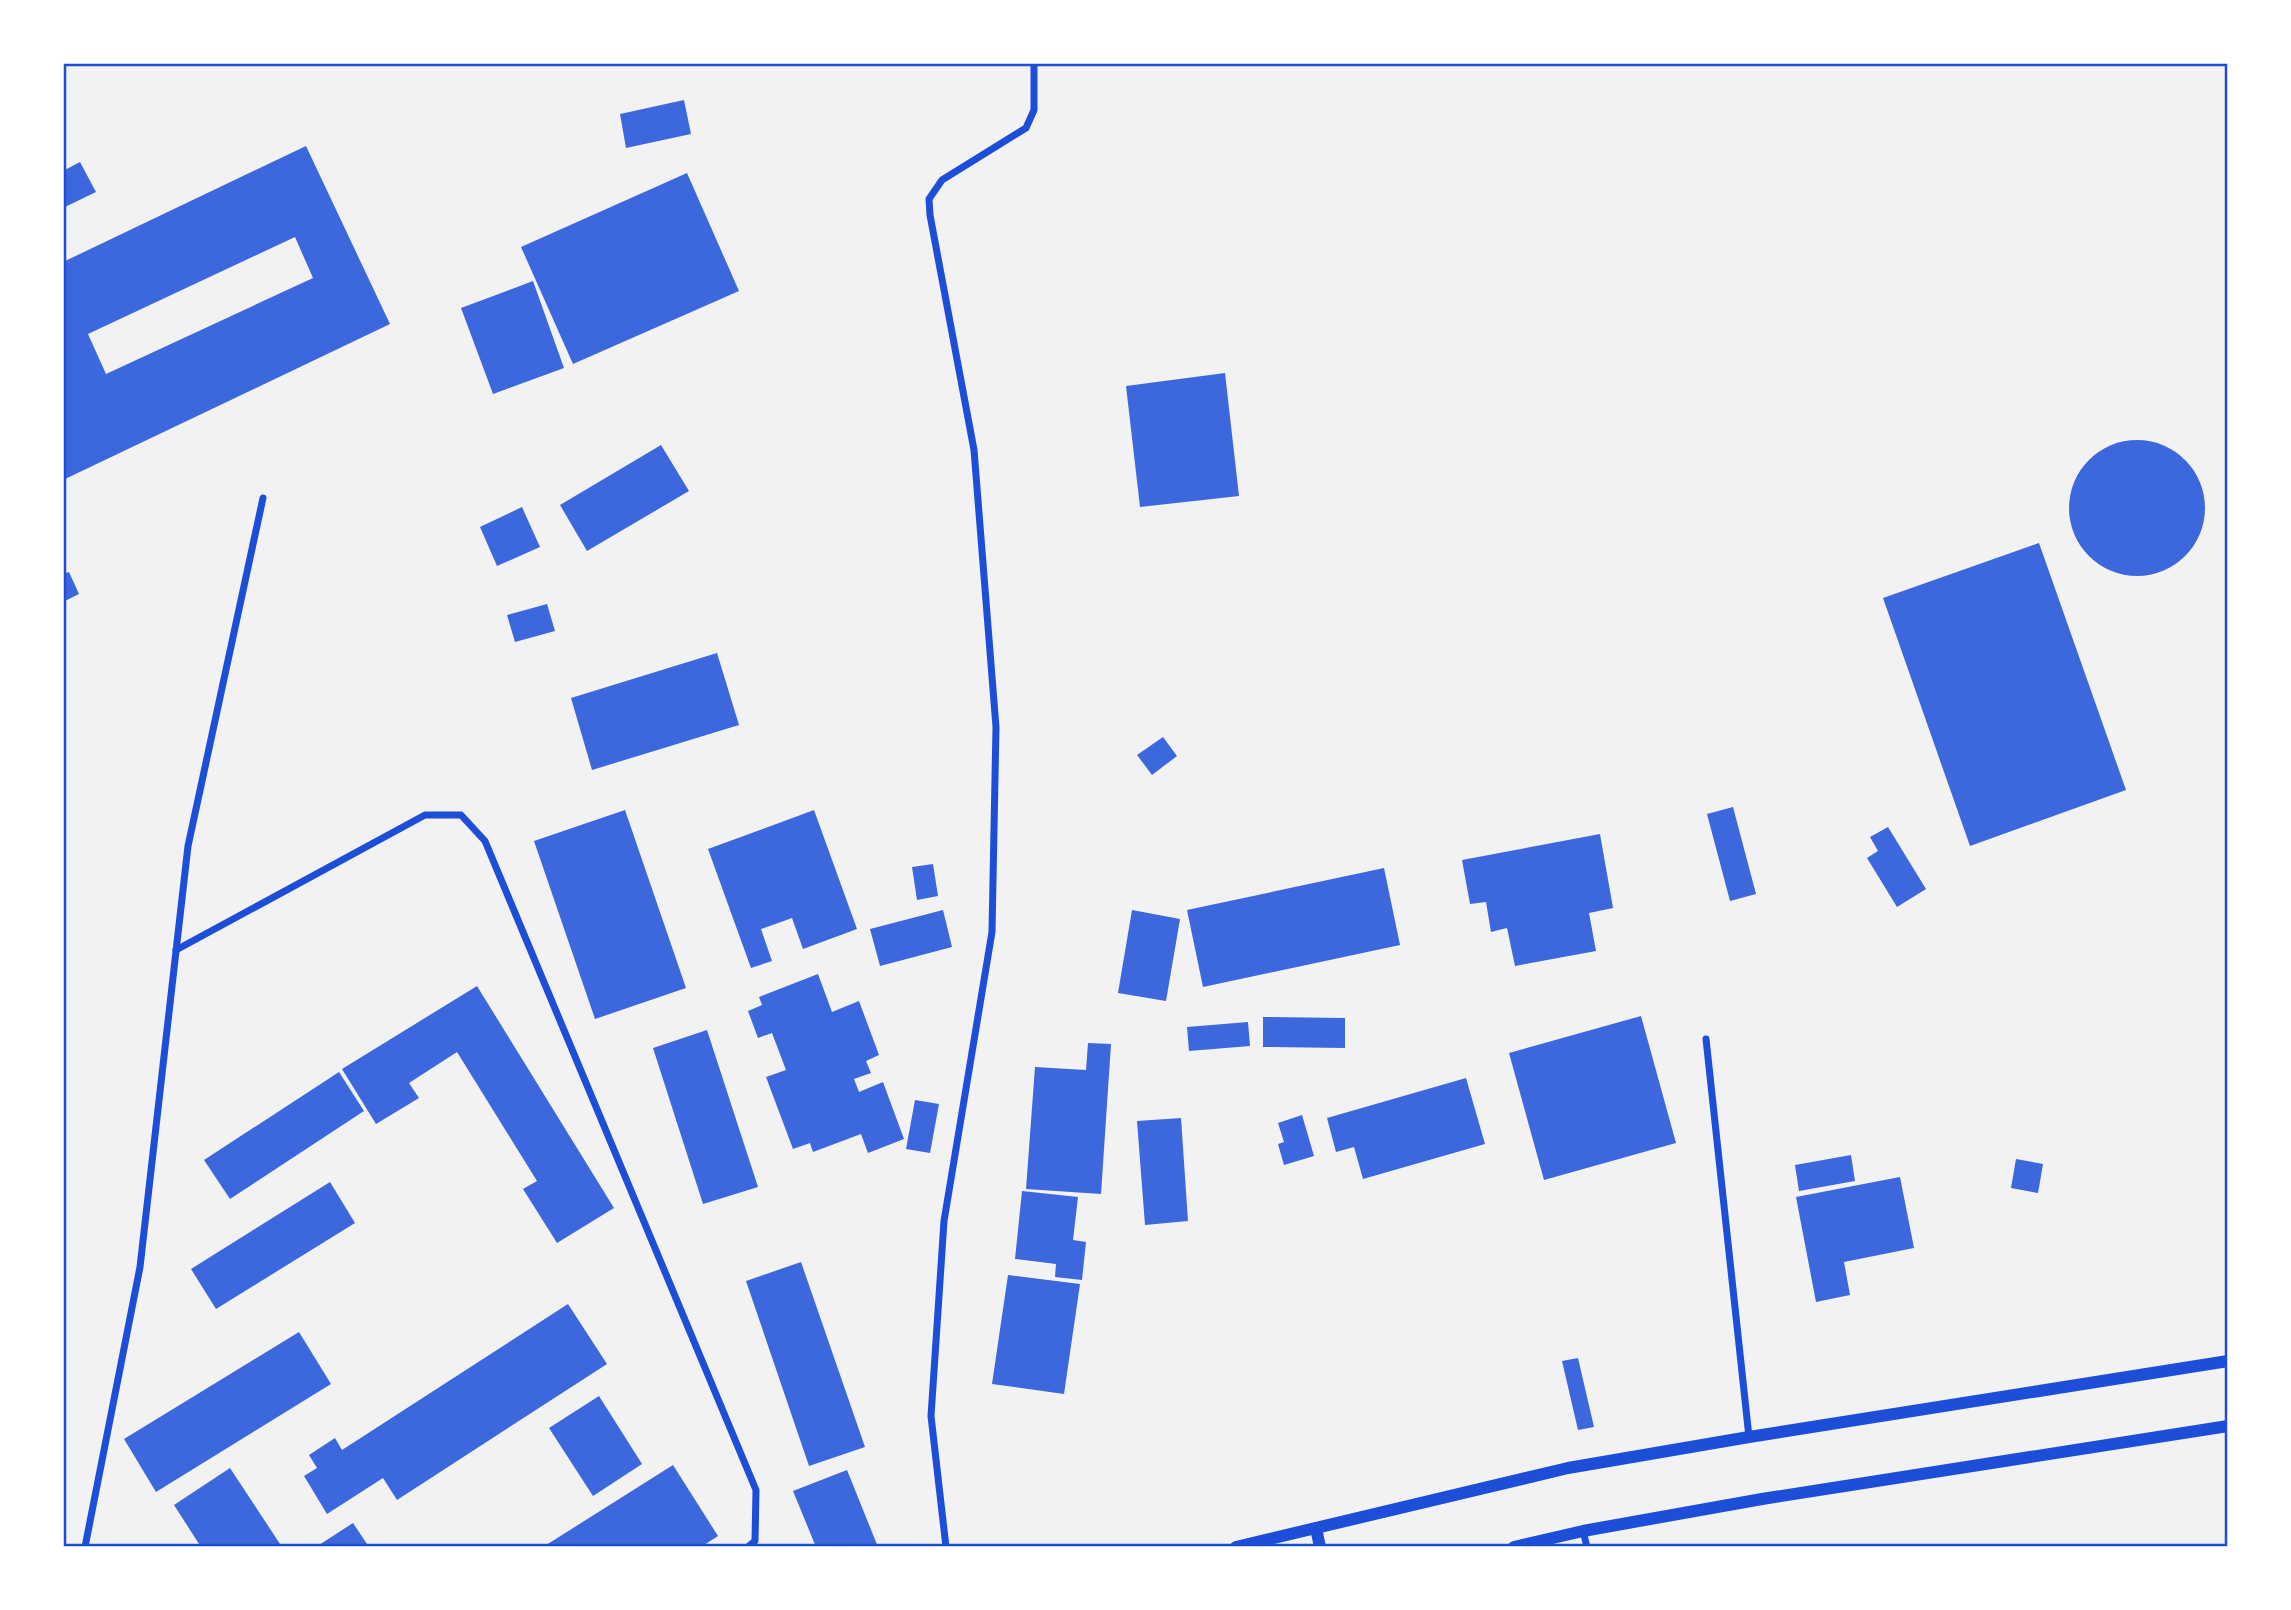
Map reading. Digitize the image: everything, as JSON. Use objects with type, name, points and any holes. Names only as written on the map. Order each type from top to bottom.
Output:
[{"type":"street","points":[[946,1547],[931,1416],[944,1221],[992,932],[996,727],[974,450],[929,199],[942,180],[1026,128],[1034,110],[1034,63]]},
{"type":"street","points":[[85,1547],[140,1267],[188,846],[263,498]]},
{"type":"street","points":[[176,950],[425,815],[461,815],[485,841],[756,1490],[755,1541],[748,1547]]},
{"type":"street","points":[[1706,1040],[1749,1437]]},
{"type":"street","points":[[1236,1547],[1568,1468],[2228,1361]]},
{"type":"street","points":[[1514,1547],[1583,1531],[1762,1499],[2228,1426]]},
{"type":"street","points":[[1316,1528],[1320,1547]]},
{"type":"street","points":[[1583,1531],[1587,1547]]},
{"type":"building","points":[[684,100],[691,134],[626,148],[620,114]]},
{"type":"building","points":[[306,146],[390,324],[63,480],[63,262]],"holes":[[[295,237],[313,278],[106,374],[88,334]]]},
{"type":"building","points":[[80,162],[96,192],[63,208],[63,171]]},
{"type":"building","points":[[687,173],[739,291],[573,364],[521,247]]},
{"type":"building","points":[[533,281],[564,368],[493,394],[461,308]]},
{"type":"building","points":[[1225,373],[1239,496],[1140,507],[1126,386]]},
{"type":"building","points":[[2137,440],[2163,445],[2185,460],[2200,482],[2205,508],[2200,534],[2185,556],[2163,571],[2137,576],[2111,571],[2089,556],[2074,534],[2069,508],[2074,482],[2089,460],[2111,445]]},
{"type":"building","points":[[661,445],[689,491],[587,551],[560,505]]},
{"type":"building","points":[[522,507],[540,547],[497,566],[480,527]]},
{"type":"building","points":[[2039,543],[2126,790],[1970,846],[1883,598]]},
{"type":"building","points":[[69,572],[79,594],[63,602],[63,574]]},
{"type":"building","points":[[547,604],[555,631],[515,642],[507,615]]},
{"type":"building","points":[[717,653],[739,725],[592,770],[571,698]]},
{"type":"building","points":[[1163,737],[1177,756],[1152,775],[1137,755]]},
{"type":"building","points":[[1733,807],[1756,894],[1730,901],[1707,814]]},
{"type":"building","points":[[625,810],[686,988],[595,1019],[534,841]]},
{"type":"building","points":[[814,810],[857,929],[803,949],[792,918],[761,929],[772,961],[751,968],[708,849]]},
{"type":"building","points":[[1888,827],[1926,889],[1897,907],[1867,858],[1878,851],[1870,837]]},
{"type":"building","points":[[1600,834],[1613,908],[1589,913],[1596,951],[1515,966],[1507,928],[1491,932],[1486,902],[1470,904],[1462,860]]},
{"type":"building","points":[[933,864],[938,896],[917,900],[912,867]]},
{"type":"building","points":[[1384,868],[1400,945],[1203,987],[1187,910]]},
{"type":"building","points":[[943,910],[952,947],[880,966],[870,929]]},
{"type":"building","points":[[1132,910],[1180,919],[1166,1001],[1118,993]]},
{"type":"building","points":[[818,974],[832,1012],[859,1001],[879,1055],[866,1061],[871,1073],[854,1079],[859,1092],[883,1082],[904,1139],[868,1153],[861,1134],[813,1152],[810,1143],[793,1149],[766,1077],[786,1070],[772,1033],[758,1038],[748,1011],[762,1005],[759,997]]},
{"type":"building","points":[[477,986],[614,1208],[557,1243],[523,1189],[537,1181],[457,1052],[409,1083],[419,1098],[376,1124],[342,1069]]},
{"type":"building","points":[[1641,1016],[1676,1143],[1544,1180],[1509,1053]]},
{"type":"building","points":[[1263,1017],[1345,1018],[1345,1048],[1263,1047]]},
{"type":"building","points":[[1248,1022],[1250,1046],[1189,1051],[1187,1027]]},
{"type":"building","points":[[707,1030],[758,1187],[703,1204],[653,1048]]},
{"type":"building","points":[[1088,1043],[1111,1044],[1101,1194],[1026,1189],[1035,1067],[1086,1070]]},
{"type":"building","points":[[339,1072],[364,1111],[230,1199],[204,1160]]},
{"type":"building","points":[[1466,1078],[1485,1144],[1363,1179],[1354,1147],[1336,1152],[1327,1118]]},
{"type":"building","points":[[915,1100],[939,1104],[930,1153],[906,1149]]},
{"type":"building","points":[[1302,1115],[1314,1156],[1284,1165],[1278,1144],[1284,1142],[1278,1123]]},
{"type":"building","points":[[1181,1118],[1188,1221],[1145,1225],[1137,1121]]},
{"type":"building","points":[[1851,1155],[1855,1181],[1799,1191],[1795,1165]]},
{"type":"building","points":[[2016,1159],[2043,1164],[2038,1193],[2011,1188]]},
{"type":"building","points":[[1900,1177],[1914,1248],[1844,1262],[1850,1295],[1816,1302],[1796,1197]]},
{"type":"building","points":[[330,1182],[355,1223],[216,1309],[191,1269]]},
{"type":"building","points":[[1022,1191],[1078,1197],[1073,1240],[1086,1242],[1082,1280],[1055,1277],[1056,1264],[1015,1259]]},
{"type":"building","points":[[801,1262],[865,1447],[809,1466],[746,1281]]},
{"type":"building","points":[[1008,1275],[1080,1284],[1064,1394],[992,1384]]},
{"type":"building","points":[[568,1304],[607,1364],[397,1500],[383,1478],[327,1514],[304,1476],[317,1468],[309,1455],[335,1438],[342,1450]]},
{"type":"building","points":[[299,1332],[331,1384],[156,1492],[124,1439]]},
{"type":"building","points":[[1578,1358],[1594,1427],[1578,1430],[1562,1361]]},
{"type":"building","points":[[599,1396],[642,1464],[593,1496],[549,1428]]},
{"type":"building","points":[[673,1465],[718,1536],[701,1547],[543,1547]]},
{"type":"building","points":[[230,1468],[282,1547],[201,1547],[174,1505]]},
{"type":"building","points":[[847,1470],[878,1547],[816,1547],[793,1491]]},
{"type":"building","points":[[353,1523],[369,1547],[319,1545]]}]
